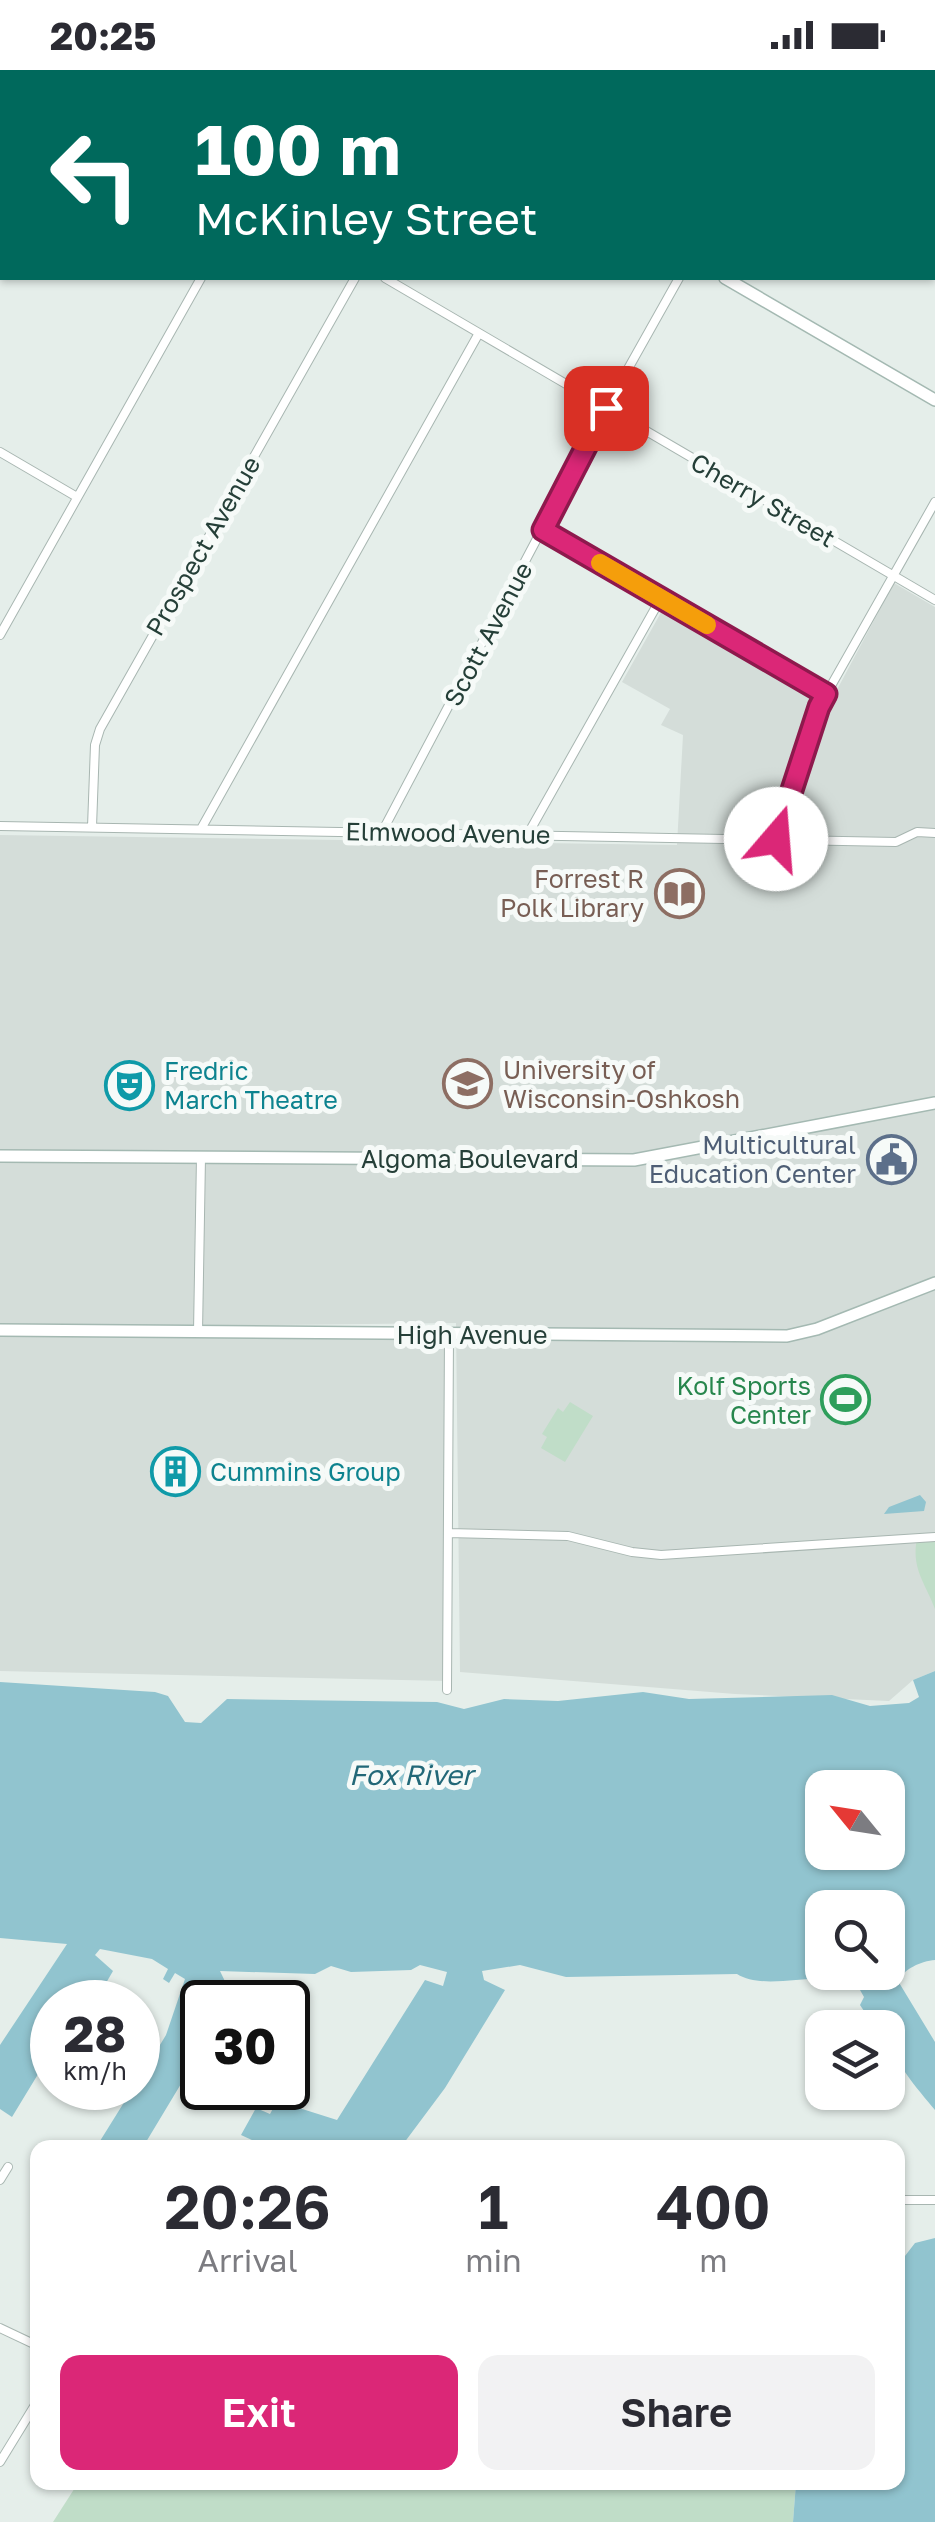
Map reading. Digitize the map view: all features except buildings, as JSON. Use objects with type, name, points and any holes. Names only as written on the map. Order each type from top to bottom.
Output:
[{"type":"main road","points":[[728,280],[935,400]]},
{"type":"main road","name":"Algoma Boulevard","points":[[0,1156],[634,1160],[935,1103]]},
{"type":"main road","name":"High Avenue","points":[[0,1330],[449,1336],[801,1335],[935,1283]]},
{"type":"street","points":[[0,635],[200,280]]},
{"type":"street","name":"Prospect Avenue","points":[[92,827],[95,745],[100,729],[355,280]]},
{"type":"street","name":"Cherry Street","points":[[387,280],[935,600]]},
{"type":"street","name":"Scott Avenue","points":[[382,832],[606,408],[679,280]]},
{"type":"street","points":[[201,829],[479,334]]},
{"type":"street","points":[[0,452],[77,497]]},
{"type":"street","points":[[776,839],[819,707],[935,502]]},
{"type":"street","points":[[543,530],[826,694]]},
{"type":"street","points":[[528,834],[661,598]]},
{"type":"street","name":"Elmwood Avenue","points":[[0,826],[896,842],[917,832],[935,833]]},
{"type":"street","points":[[198,1332],[201,1156]]},
{"type":"street","points":[[447,1690],[449,1336]]},
{"type":"street","points":[[448,1534],[568,1536],[632,1552],[661,1554],[935,1537]]},
{"type":"street","points":[[0,2180],[8,2167]]},
{"type":"street","points":[[905,2200],[935,2200]]},
{"type":"street","points":[[0,2328],[30,2342]]},
{"type":"street","points":[[0,2462],[30,2413]]},
{"type":"shaded area","name":"University of Wisconsin-Oshkosh","points":[[894,583],[935,607],[935,1671],[913,1680],[889,1701],[735,1694],[460,1672],[456,1323],[0,1328],[0,835],[677,845],[683,735],[661,725],[670,709],[622,682],[663,609],[670,608],[832,699]]},
{"type":"shaded area","points":[[0,1330],[449,1336],[447,1681],[0,1671]]},
{"type":"green space","points":[[570,1402],[593,1416],[565,1462],[541,1448],[547,1437],[542,1434],[558,1408],[563,1412]]},
{"type":"green space","points":[[935,1537],[935,1609],[920,1575],[916,1549],[917,1538]]},
{"type":"green space","points":[[74,2490],[795,2490],[793,2522],[53,2522]]},
{"type":"water","points":[[920,1495],[926,1502],[924,1511],[884,1514],[889,1507]]},
{"type":"water","name":"Fox River","points":[[935,1671],[935,1960],[905,1972],[905,1890],[805,1890],[805,1980],[758,1981],[737,1974],[566,1977],[520,1965],[482,1971],[484,1980],[505,1990],[445,2088],[406,2140],[252,2140],[241,2135],[255,2110],[270,2114],[272,2110],[305,2110],[337,2120],[425,1980],[443,1986],[447,1972],[420,1965],[411,1970],[351,1972],[331,1966],[315,1974],[220,1971],[224,1980],[185,1980],[175,1973],[169,1983],[163,1979],[168,1969],[152,1959],[100,1949],[95,1955],[113,1971],[108,1980],[43,1980],[67,1944],[0,1938],[0,1682],[155,1692],[168,1696],[185,1722],[201,1723],[227,1699],[437,1702],[464,1709],[504,1699],[558,1701],[643,1692],[689,1699],[832,1695],[870,1706],[909,1703],[919,1697],[913,1680]]},
{"type":"water","points":[[860,1990],[903,1990],[935,2042],[935,2110],[905,2072],[905,2010],[863,2010],[860,2005],[864,1997]]},
{"type":"water","points":[[180,1994],[180,2086],[147,2140],[101,2140],[119,2110],[160,2110],[160,2045]]},
{"type":"water","points":[[30,2000],[30,2087],[12,2117],[0,2109],[0,2045]]},
{"type":"water","points":[[935,2238],[935,2522],[793,2522],[795,2490],[905,2490],[905,2256],[915,2243]]},
{"type":"slow traffic","points":[[600,563],[707,625]]},
{"type":"place","name":"Forrest R Polk Library","points":[[679,893]]},
{"type":"place","name":"University of Wisconsin-Oshkosh","points":[[468,1084]]},
{"type":"place","name":"Fredric March Theatre","points":[[129,1085]]},
{"type":"place","name":"Multicultural Education Center","points":[[891,1159]]},
{"type":"place","name":"Kolf Sports Center","points":[[846,1400]]},
{"type":"place","name":"Cummins Group","points":[[175,1472]]},
{"type":"route","points":[[606,408],[543,530],[826,694],[776,839]]}]
